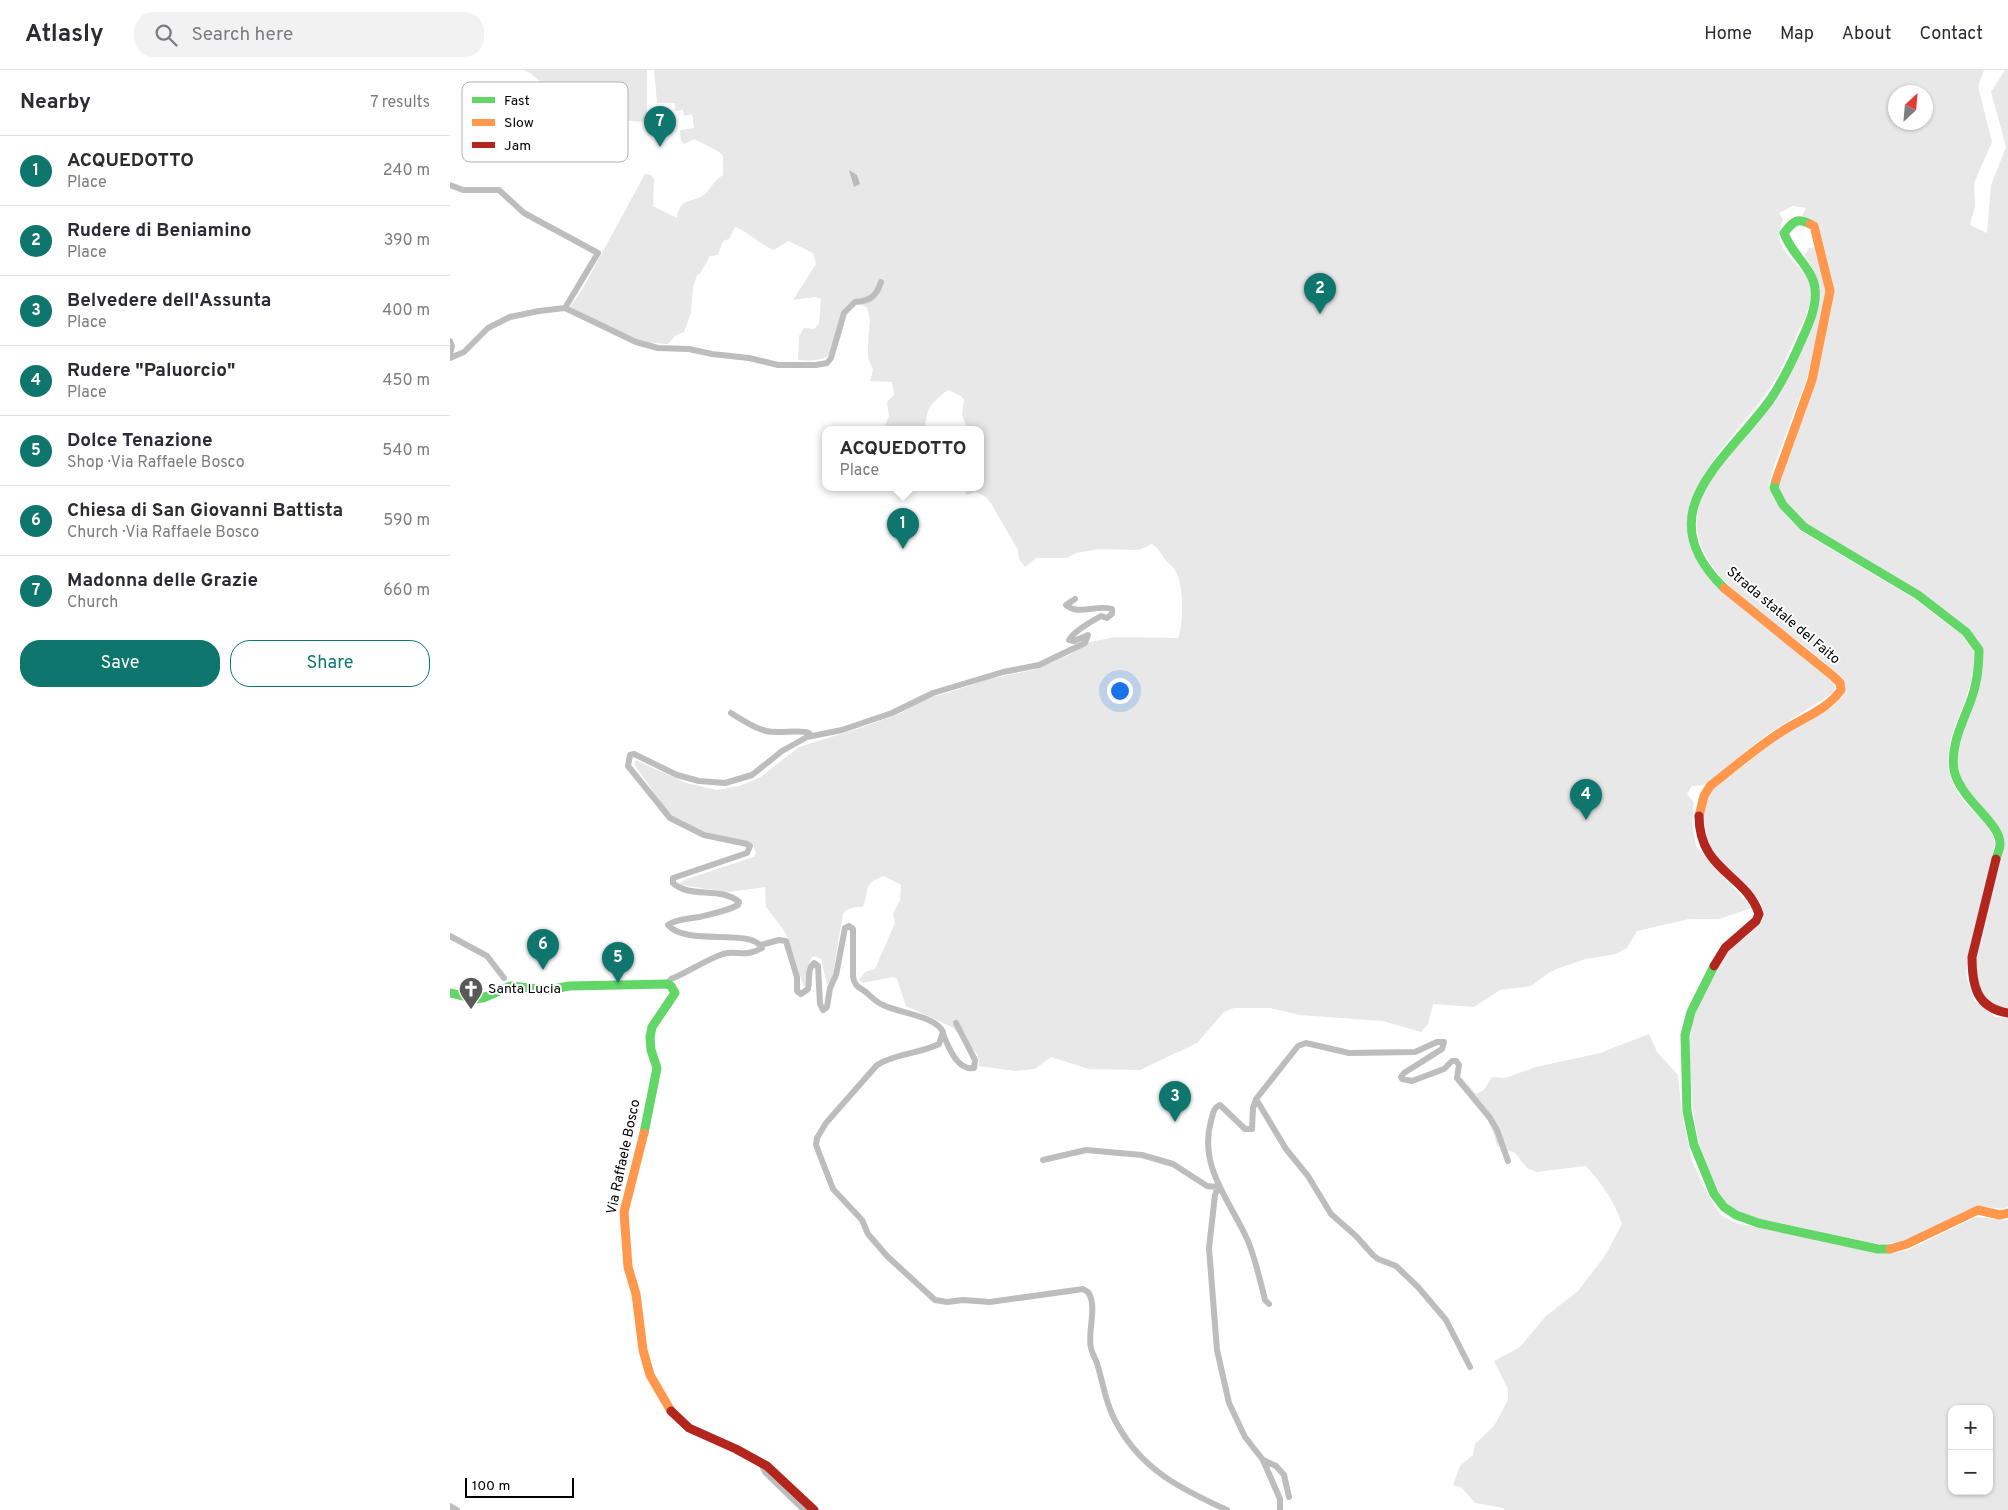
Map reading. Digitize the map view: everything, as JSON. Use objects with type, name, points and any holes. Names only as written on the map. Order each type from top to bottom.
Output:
[{"type":"street","points":[[450,185],[463,190],[499,190],[524,213],[598,253],[565,308]]},
{"type":"street","name":"Strada statale del Faito","points":[[2008,1013],[1997,1013],[1978,998],[1971,975],[1972,957],[2000,844],[2000,837],[1997,830],[1965,795],[1954,771],[1953,754],[1956,737],[1977,677],[1979,650],[1966,632],[1918,595],[1804,527],[1783,504],[1774,488],[1777,473],[1812,380],[1830,291],[1814,226],[1802,220],[1793,222],[1784,233],[1786,240],[1792,252],[1808,268],[1813,278],[1816,299],[1782,380],[1769,401],[1716,461],[1707,476],[1697,495],[1691,520],[1692,532],[1698,555],[1718,582],[1735,598],[1838,680],[1841,690],[1837,697],[1828,704],[1782,731],[1710,786],[1702,796],[1698,808],[1699,826],[1704,847],[1719,868],[1754,902],[1759,914],[1756,921],[1725,948],[1718,958],[1687,1022],[1685,1082],[1687,1111],[1694,1145],[1714,1194],[1724,1207],[1736,1215],[1758,1223],[1834,1240],[1878,1249],[1892,1249],[1907,1244],[1978,1210],[2000,1214],[2008,1212]]},
{"type":"street","points":[[450,358],[464,352],[488,328],[510,317],[565,308],[636,342],[658,348],[690,349],[712,354],[748,358],[778,365],[816,365],[827,363],[831,358],[844,313],[855,302],[867,302],[872,299],[877,293],[880,282]]},
{"type":"street","points":[[450,341],[452,346],[450,354]]},
{"type":"street","points":[[956,1023],[975,1060],[974,1068],[971,1069],[964,1066],[948,1049],[940,1026],[931,1021],[883,1006],[858,988],[853,976],[853,930],[849,926],[844,928],[836,975],[830,988],[827,1007],[823,1010],[820,1006],[818,966],[814,963],[810,968],[808,989],[800,994],[797,991],[797,977],[786,941],[779,940],[761,945],[737,937],[698,937],[682,933],[668,925],[674,921],[701,917],[738,905],[739,902],[728,895],[682,888],[673,883],[673,878],[747,853],[750,846],[704,835],[670,818],[628,766],[628,760],[630,755],[634,754],[677,776],[699,781],[725,783],[752,774],[782,750],[807,737],[842,730],[892,713],[933,693],[1003,672],[1039,665],[1085,644],[1088,635],[1074,641],[1069,640],[1094,620],[1101,616],[1107,618],[1112,614],[1112,609],[1100,606],[1077,610],[1070,609],[1066,605],[1075,599]]},
{"type":"street","points":[[731,713],[766,731],[782,733],[803,731],[809,733],[807,737]]},
{"type":"street","points":[[450,936],[487,956],[504,978]]},
{"type":"street","points":[[450,993],[476,999],[511,986],[548,990],[569,986],[667,984],[672,979],[713,958],[726,953],[744,955],[756,952],[762,948],[761,945]]},
{"type":"street","name":"Via Raffaele Bosco","points":[[667,984],[671,986],[675,993],[652,1027],[650,1037],[657,1068],[642,1144],[624,1212],[628,1267],[636,1294],[643,1350],[658,1392],[670,1410],[679,1419],[689,1428],[736,1449],[767,1466],[814,1510]]},
{"type":"street","points":[[943,1032],[940,1044],[922,1051],[886,1059],[877,1065],[826,1123],[817,1138],[816,1145],[829,1182],[862,1220],[868,1234],[888,1256],[935,1300],[947,1302],[963,1300],[990,1302],[1076,1290],[1088,1292],[1091,1302],[1090,1347],[1106,1399],[1117,1424],[1133,1448],[1159,1474],[1182,1490],[1227,1510]]},
{"type":"street","points":[[1269,1304],[1265,1300],[1255,1259],[1248,1241],[1235,1212],[1218,1187],[1208,1148],[1208,1132],[1214,1110],[1217,1106],[1223,1106],[1245,1129],[1252,1129],[1254,1127],[1253,1108],[1256,1098],[1292,1051],[1303,1043],[1349,1052],[1415,1052],[1442,1041],[1444,1045],[1442,1049],[1404,1072],[1401,1076],[1402,1079],[1412,1081],[1444,1069],[1452,1061],[1456,1061],[1459,1065],[1457,1078],[1490,1118],[1497,1130],[1508,1161]]},
{"type":"street","points":[[1256,1098],[1286,1149],[1308,1176],[1331,1214],[1378,1259],[1396,1266],[1418,1287],[1446,1320],[1470,1366]]},
{"type":"street","points":[[1043,1160],[1086,1150],[1142,1155],[1173,1164],[1207,1186],[1218,1187]]},
{"type":"street","points":[[1218,1187],[1215,1195],[1209,1248],[1217,1350],[1229,1403],[1246,1437],[1263,1460],[1280,1499],[1280,1510]]},
{"type":"street","points":[[1263,1460],[1276,1466],[1284,1475],[1289,1497]]},
{"type":"street","points":[[763,1464],[765,1472],[804,1510]]},
{"type":"street","points":[[450,1506],[457,1510]]},
{"type":"shaded area","points":[[523,70],[647,70],[647,113],[651,122],[628,121],[628,82],[541,82]]},
{"type":"shaded area","points":[[654,70],[1984,70],[1978,86],[1992,142],[1974,183],[1975,206],[1970,225],[1987,233],[1991,185],[2006,147],[1991,92],[2005,70],[2008,70],[2008,1009],[1991,1004],[1985,998],[1976,976],[1976,958],[2004,844],[2000,829],[1966,790],[1960,775],[1956,754],[1983,659],[1968,629],[1807,524],[1786,502],[1778,487],[1816,381],[1834,291],[1817,224],[1811,219],[1802,216],[1806,208],[1793,206],[1779,213],[1783,219],[1779,238],[1784,250],[1807,277],[1811,294],[1809,307],[1784,364],[1772,385],[1715,458],[1700,482],[1691,506],[1688,531],[1695,556],[1713,583],[1831,678],[1835,688],[1833,693],[1765,736],[1704,785],[1692,786],[1687,794],[1694,803],[1692,821],[1696,846],[1752,908],[1719,919],[1689,919],[1637,931],[1627,948],[1616,954],[1586,959],[1556,969],[1531,986],[1500,990],[1474,1007],[1433,1004],[1428,1024],[1421,1032],[1383,1021],[1300,1015],[1270,1008],[1234,1008],[1224,1012],[1197,1043],[1140,1070],[1089,1069],[1051,1057],[1035,1069],[1015,1071],[979,1066],[978,1055],[952,1027],[906,1006],[897,979],[893,977],[863,983],[859,980],[865,972],[875,969],[895,923],[893,914],[900,900],[901,885],[884,876],[872,882],[868,888],[863,907],[854,907],[843,914],[832,979],[827,985],[821,959],[813,956],[809,964],[804,988],[789,941],[783,929],[766,907],[765,887],[728,892],[681,885],[680,883],[684,880],[754,857],[756,853],[753,844],[705,832],[677,820],[664,807],[634,764],[636,760],[686,783],[717,790],[739,786],[759,778],[799,747],[901,713],[927,698],[989,679],[1037,669],[1071,654],[1085,643],[1115,637],[1178,638],[1182,614],[1180,585],[1174,569],[1152,544],[1139,550],[1099,549],[1076,553],[1067,558],[1036,558],[1025,567],[1019,559],[1018,550],[986,497],[976,492],[966,495],[965,491],[984,491],[984,426],[966,426],[962,415],[964,400],[961,396],[948,390],[937,398],[928,411],[926,426],[885,426],[889,416],[887,402],[894,395],[892,382],[870,381],[873,370],[868,358],[870,321],[867,308],[859,303],[849,305],[840,339],[831,354],[813,360],[798,360],[799,336],[804,328],[814,329],[819,324],[821,299],[815,297],[793,300],[816,264],[813,253],[788,241],[774,250],[735,227],[729,239],[723,241],[718,255],[710,256],[700,274],[697,275],[693,287],[691,313],[684,332],[675,336],[668,344],[641,342],[570,307],[583,288],[645,174],[651,175],[654,179],[653,206],[677,218],[679,209],[683,204],[704,195],[716,180],[723,175],[723,155],[694,139],[684,144],[681,141],[680,130],[694,128],[692,114],[684,116],[683,110],[675,111],[675,103],[657,103]]},
{"type":"shaded area","points":[[849,170],[857,175],[860,184],[854,187]]},
{"type":"shaded area","points":[[1816,247],[1826,290],[1824,307],[1807,378],[1772,471],[1769,488],[1779,507],[1801,531],[1915,599],[1962,635],[1974,652],[1971,681],[1950,742],[1948,752],[1949,771],[1960,796],[1987,825],[1995,844],[1968,956],[1966,976],[1974,1000],[1995,1017],[2008,1018],[2008,1207],[1977,1206],[1916,1236],[1891,1243],[1878,1244],[1763,1220],[1738,1211],[1724,1200],[1705,1164],[1695,1120],[1690,1077],[1692,1026],[1710,982],[1724,957],[1757,927],[1763,917],[1762,907],[1758,899],[1723,863],[1705,835],[1702,821],[1704,805],[1713,789],[1784,735],[1826,711],[1846,691],[1844,681],[1837,673],[1747,602],[1717,572],[1706,556],[1699,538],[1697,519],[1701,498],[1713,475],[1766,412],[1781,389],[1819,292],[1815,273],[1804,256],[1809,248]]},
{"type":"shaded area","points":[[1649,1034],[1657,1052],[1678,1075],[1681,1107],[1692,1161],[1708,1195],[1721,1215],[1736,1223],[1888,1254],[1908,1250],[1976,1217],[2008,1220],[2008,1510],[1504,1510],[1504,1508],[1475,1503],[1462,1488],[1453,1485],[1460,1466],[1473,1455],[1475,1444],[1494,1426],[1508,1400],[1508,1389],[1494,1361],[1520,1347],[1546,1316],[1578,1291],[1605,1256],[1622,1224],[1607,1194],[1586,1166],[1536,1172],[1527,1168],[1515,1153],[1497,1146],[1491,1126],[1476,1103],[1456,1080],[1462,1078],[1476,1094],[1484,1090],[1492,1077],[1505,1078],[1536,1067],[1600,1053]]},
{"type":"traffic: fast","points":[[1724,588],[1702,561],[1692,535],[1693,511],[1701,488],[1716,466],[1775,393],[1791,363],[1812,315],[1815,302],[1813,281],[1787,241],[1784,233],[1795,222],[1801,221],[1810,224]]},
{"type":"traffic: fast","points":[[1776,480],[1774,488],[1783,505],[1804,527],[1918,595],[1966,632],[1979,650],[1975,688],[1958,734],[1953,761],[1958,781],[1964,791],[1999,836],[2000,846],[1996,859]]},
{"type":"traffic: fast","points":[[1714,966],[1691,1012],[1685,1035],[1687,1111],[1694,1145],[1714,1194],[1724,1207],[1736,1215],[1758,1223],[1878,1249],[1890,1249]]},
{"type":"traffic: fast","points":[[450,993],[476,999],[511,986],[548,990],[569,986],[667,984],[671,986],[675,993],[652,1027],[650,1037],[651,1050],[657,1068],[644,1133]]},
{"type":"traffic: slow","points":[[1776,480],[1812,380],[1830,291],[1814,226],[1810,224]]},
{"type":"traffic: slow","points":[[1699,816],[1704,796],[1710,786],[1772,738],[1821,709],[1841,690],[1840,683],[1833,676],[1724,588]]},
{"type":"traffic: slow","points":[[644,1133],[624,1212],[628,1267],[636,1294],[643,1350],[650,1375],[671,1411]]},
{"type":"traffic: slow","points":[[1890,1249],[1907,1244],[1978,1210],[2000,1215],[2008,1213]]},
{"type":"traffic: jam","points":[[1699,816],[1701,834],[1707,849],[1715,861],[1753,901],[1759,914],[1756,921],[1725,948],[1714,966]]},
{"type":"traffic: jam","points":[[1996,859],[1972,957],[1972,967],[1978,994],[1989,1006],[2008,1013]]},
{"type":"traffic: jam","points":[[671,1411],[689,1428],[736,1449],[767,1466],[814,1510]]},
{"type":"place","name":"Madonna delle Grazie","points":[[660,147]]},
{"type":"place","name":"Rudere di Beniamino","points":[[1320,314]]},
{"type":"place","name":"ACQUEDOTTO","points":[[903,549]]},
{"type":"place","name":"Rudere \"Paluorcio\"","points":[[1586,820]]},
{"type":"place","name":"Chiesa di San Giovanni Battista","points":[[543,970]]},
{"type":"place","name":"Dolce Tenazione","points":[[618,983]]},
{"type":"place","name":"Santa Lucia","points":[[471,1010]]},
{"type":"place","name":"Belvedere dell'Assunta","points":[[1175,1122]]}]
